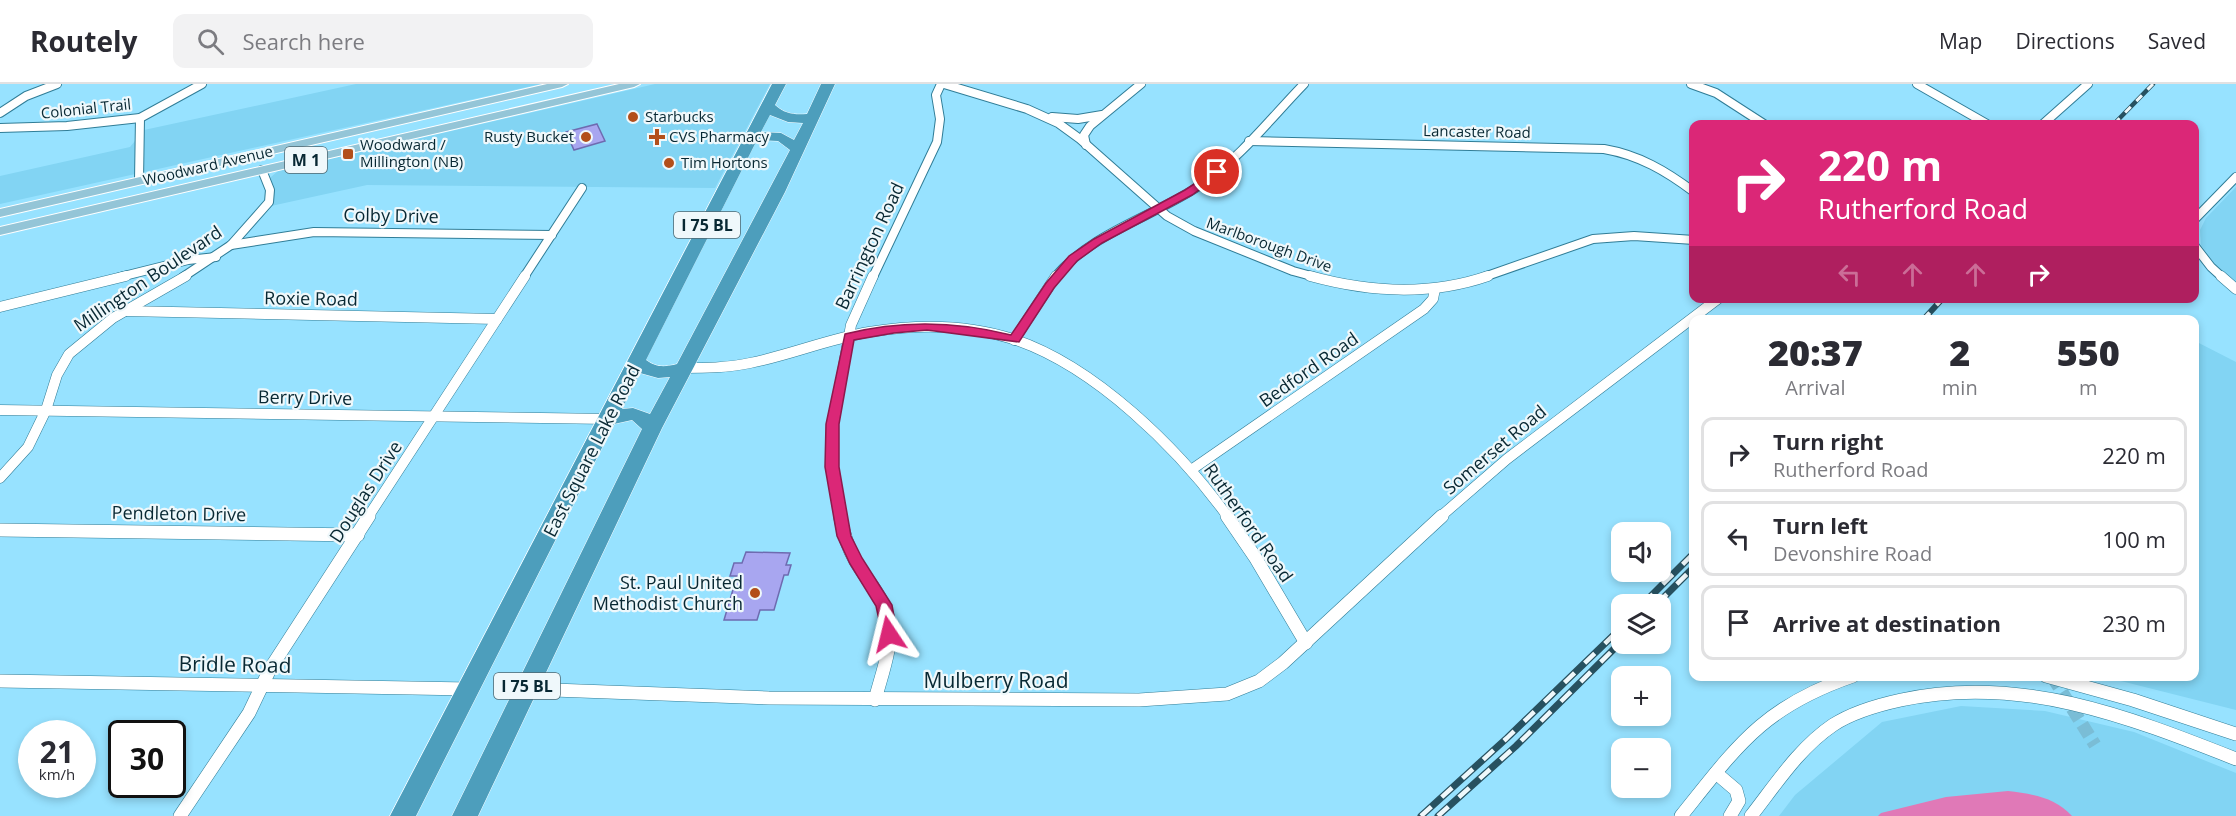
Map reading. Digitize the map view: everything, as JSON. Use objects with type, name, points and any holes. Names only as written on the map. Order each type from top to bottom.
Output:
[{"type":"highway","name":"East Square Lake Road","points":[[403,816],[609,419],[779,84]]},
{"type":"highway","name":"I 75 BL","points":[[465,816],[652,428],[798,149],[828,84]]},
{"type":"highway","points":[[768,105],[776,115],[784,118],[812,118]]},
{"type":"highway","points":[[752,136],[777,136],[789,141],[798,149]]},
{"type":"highway","points":[[638,362],[654,373],[667,373],[682,368]]},
{"type":"highway","points":[[609,419],[634,413],[644,418],[652,428]]},
{"type":"main road","name":"Woodward Avenue","points":[[0,213],[562,84]]},
{"type":"main road","points":[[586,94],[601,84]]},
{"type":"main road","name":"Woodward Avenue","points":[[0,231],[634,84]]},
{"type":"main road","points":[[262,170],[255,167],[256,161],[278,150]]},
{"type":"main road","points":[[124,202],[143,190],[144,184],[139,180]]},
{"type":"street","points":[[26,96],[31,84]]},
{"type":"street","points":[[0,113],[26,96],[57,84]]},
{"type":"street","name":"Colonial Trail","points":[[0,128],[67,126],[140,118],[202,84]]},
{"type":"street","name":"Marlborough Drive","points":[[943,84],[1040,114],[1066,129],[1173,220],[1202,235],[1316,278],[1376,289],[1435,289],[1467,283],[1601,238],[1642,236],[1689,240]]},
{"type":"street","name":"Barrington Road","points":[[875,700],[888,645],[889,623],[879,596],[847,544],[832,467],[833,424],[849,337],[858,310],[892,234],[935,149],[940,119],[936,96],[943,84]]},
{"type":"street","points":[[1086,145],[1084,137],[1087,130],[1141,84]]},
{"type":"street","points":[[1014,340],[1050,286],[1073,258],[1098,241],[1160,209],[1205,182],[1249,141],[1304,84]]},
{"type":"street","points":[[1691,84],[1716,93],[1758,120]]},
{"type":"street","points":[[1917,84],[1980,120]]},
{"type":"street","points":[[2048,120],[2088,84]]},
{"type":"street","points":[[1040,114],[1074,119],[1105,113]]},
{"type":"street","points":[[139,180],[140,118]]},
{"type":"street","name":"Lancaster Road","points":[[1249,141],[1611,150],[1644,160],[1689,189]]},
{"type":"street","name":"Millington Boulevard","points":[[0,478],[28,447],[46,410],[57,375],[69,354],[92,333],[216,257],[231,245],[269,202],[270,190],[262,170]]},
{"type":"street","points":[[2199,215],[2236,177]]},
{"type":"street","name":"Douglas Drive","points":[[180,816],[249,713],[261,685],[582,188]]},
{"type":"street","name":"Colby Drive","points":[[231,245],[327,232],[552,235]]},
{"type":"street","points":[[2199,251],[2211,267],[2236,289]]},
{"type":"street","points":[[0,307],[188,260],[216,257]]},
{"type":"street","name":"Bedford Road","points":[[1191,470],[1424,309],[1433,299],[1435,289]]},
{"type":"street","name":"Somerset Road","points":[[1697,315],[1712,303]]},
{"type":"street","name":"Roxie Road","points":[[125,311],[497,319]]},
{"type":"street","name":"Somerset Road","points":[[1306,643],[1438,519],[1507,459],[1689,321]]},
{"type":"street","name":"Rutherford Road","points":[[682,368],[742,365],[849,337],[894,329],[927,327],[990,334],[1014,340],[1065,366],[1104,392],[1149,429],[1191,470],[1262,569],[1306,643]]},
{"type":"street","name":"Berry Drive","points":[[0,410],[609,419]]},
{"type":"street","name":"Pendleton Drive","points":[[0,530],[358,535]]},
{"type":"street","name":"Mulberry Road","points":[[526,689],[875,700],[1139,700],[1215,696],[1238,691],[1259,681],[1306,643]]},
{"type":"street","name":"Bridle Road","points":[[0,681],[469,689]]},
{"type":"street","points":[[1681,816],[1750,733],[1790,703],[1820,687],[1838,681]]},
{"type":"street","points":[[2064,681],[2123,697],[2236,734]]},
{"type":"street","points":[[1750,816],[1792,763],[1812,742],[1834,725],[1856,712],[1905,698],[1949,692],[1988,692],[2045,697],[2085,706],[2132,719],[2236,759]]},
{"type":"street","points":[[1716,773],[1736,790],[1739,801],[1730,816]]},
{"type":"shaded area","points":[[356,84],[541,84],[0,204],[0,176],[130,147],[144,130]]},
{"type":"shaded area","points":[[655,84],[770,84],[715,188],[367,185],[271,206],[271,177],[278,171]]},
{"type":"shaded area","points":[[2236,187],[2236,283],[2214,263],[2201,245],[2200,230],[2206,218]]},
{"type":"shaded area","points":[[2199,343],[2236,362],[2236,710],[2121,681],[2199,681]]},
{"type":"shaded area","points":[[1961,706],[2045,711],[2134,732],[2236,773],[2236,816],[1779,816],[1795,795],[1882,722]]},
{"type":"shaded area","points":[[2008,791],[2034,795],[2051,801],[2072,816],[1878,816],[1881,813],[1946,797]]},
{"type":"building","name":"Rusty Bucket","points":[[597,124],[605,141],[574,150],[566,132]]},
{"type":"building","name":"St. Paul United Methodist Church","points":[[746,552],[790,553],[786,565],[791,565],[788,575],[784,575],[774,610],[760,610],[757,620],[724,620],[737,576],[730,576],[734,563],[742,563]]},
{"type":"tunnel","points":[[2055,681],[2095,745]]},
{"type":"railway","points":[[2118,120],[2153,84]]},
{"type":"railway","points":[[1928,315],[1938,303]]},
{"type":"railway","points":[[1653,594],[1689,558]]},
{"type":"railway","points":[[1667,594],[1689,572]]},
{"type":"railway","points":[[1421,816],[1507,738],[1611,638]]},
{"type":"railway","points":[[1438,816],[1516,746],[1611,652]]},
{"type":"place","name":"Starbucks","points":[[633,117]]},
{"type":"place","name":"Rusty Bucket","points":[[586,137]]},
{"type":"place","name":"CVS Pharmacy","points":[[657,137]]},
{"type":"place","name":"Woodward / Millington (NB)","points":[[348,154]]},
{"type":"place","name":"Tim Hortons","points":[[669,163]]},
{"type":"place","name":"St. Paul United Methodist Church","points":[[755,593]]},
{"type":"route","points":[[889,634],[889,623],[884,605],[850,552],[844,536],[832,467],[833,424],[849,337],[907,327],[944,327],[1003,336],[1014,340],[1050,286],[1073,258],[1098,241],[1189,193],[1217,172]]}]
